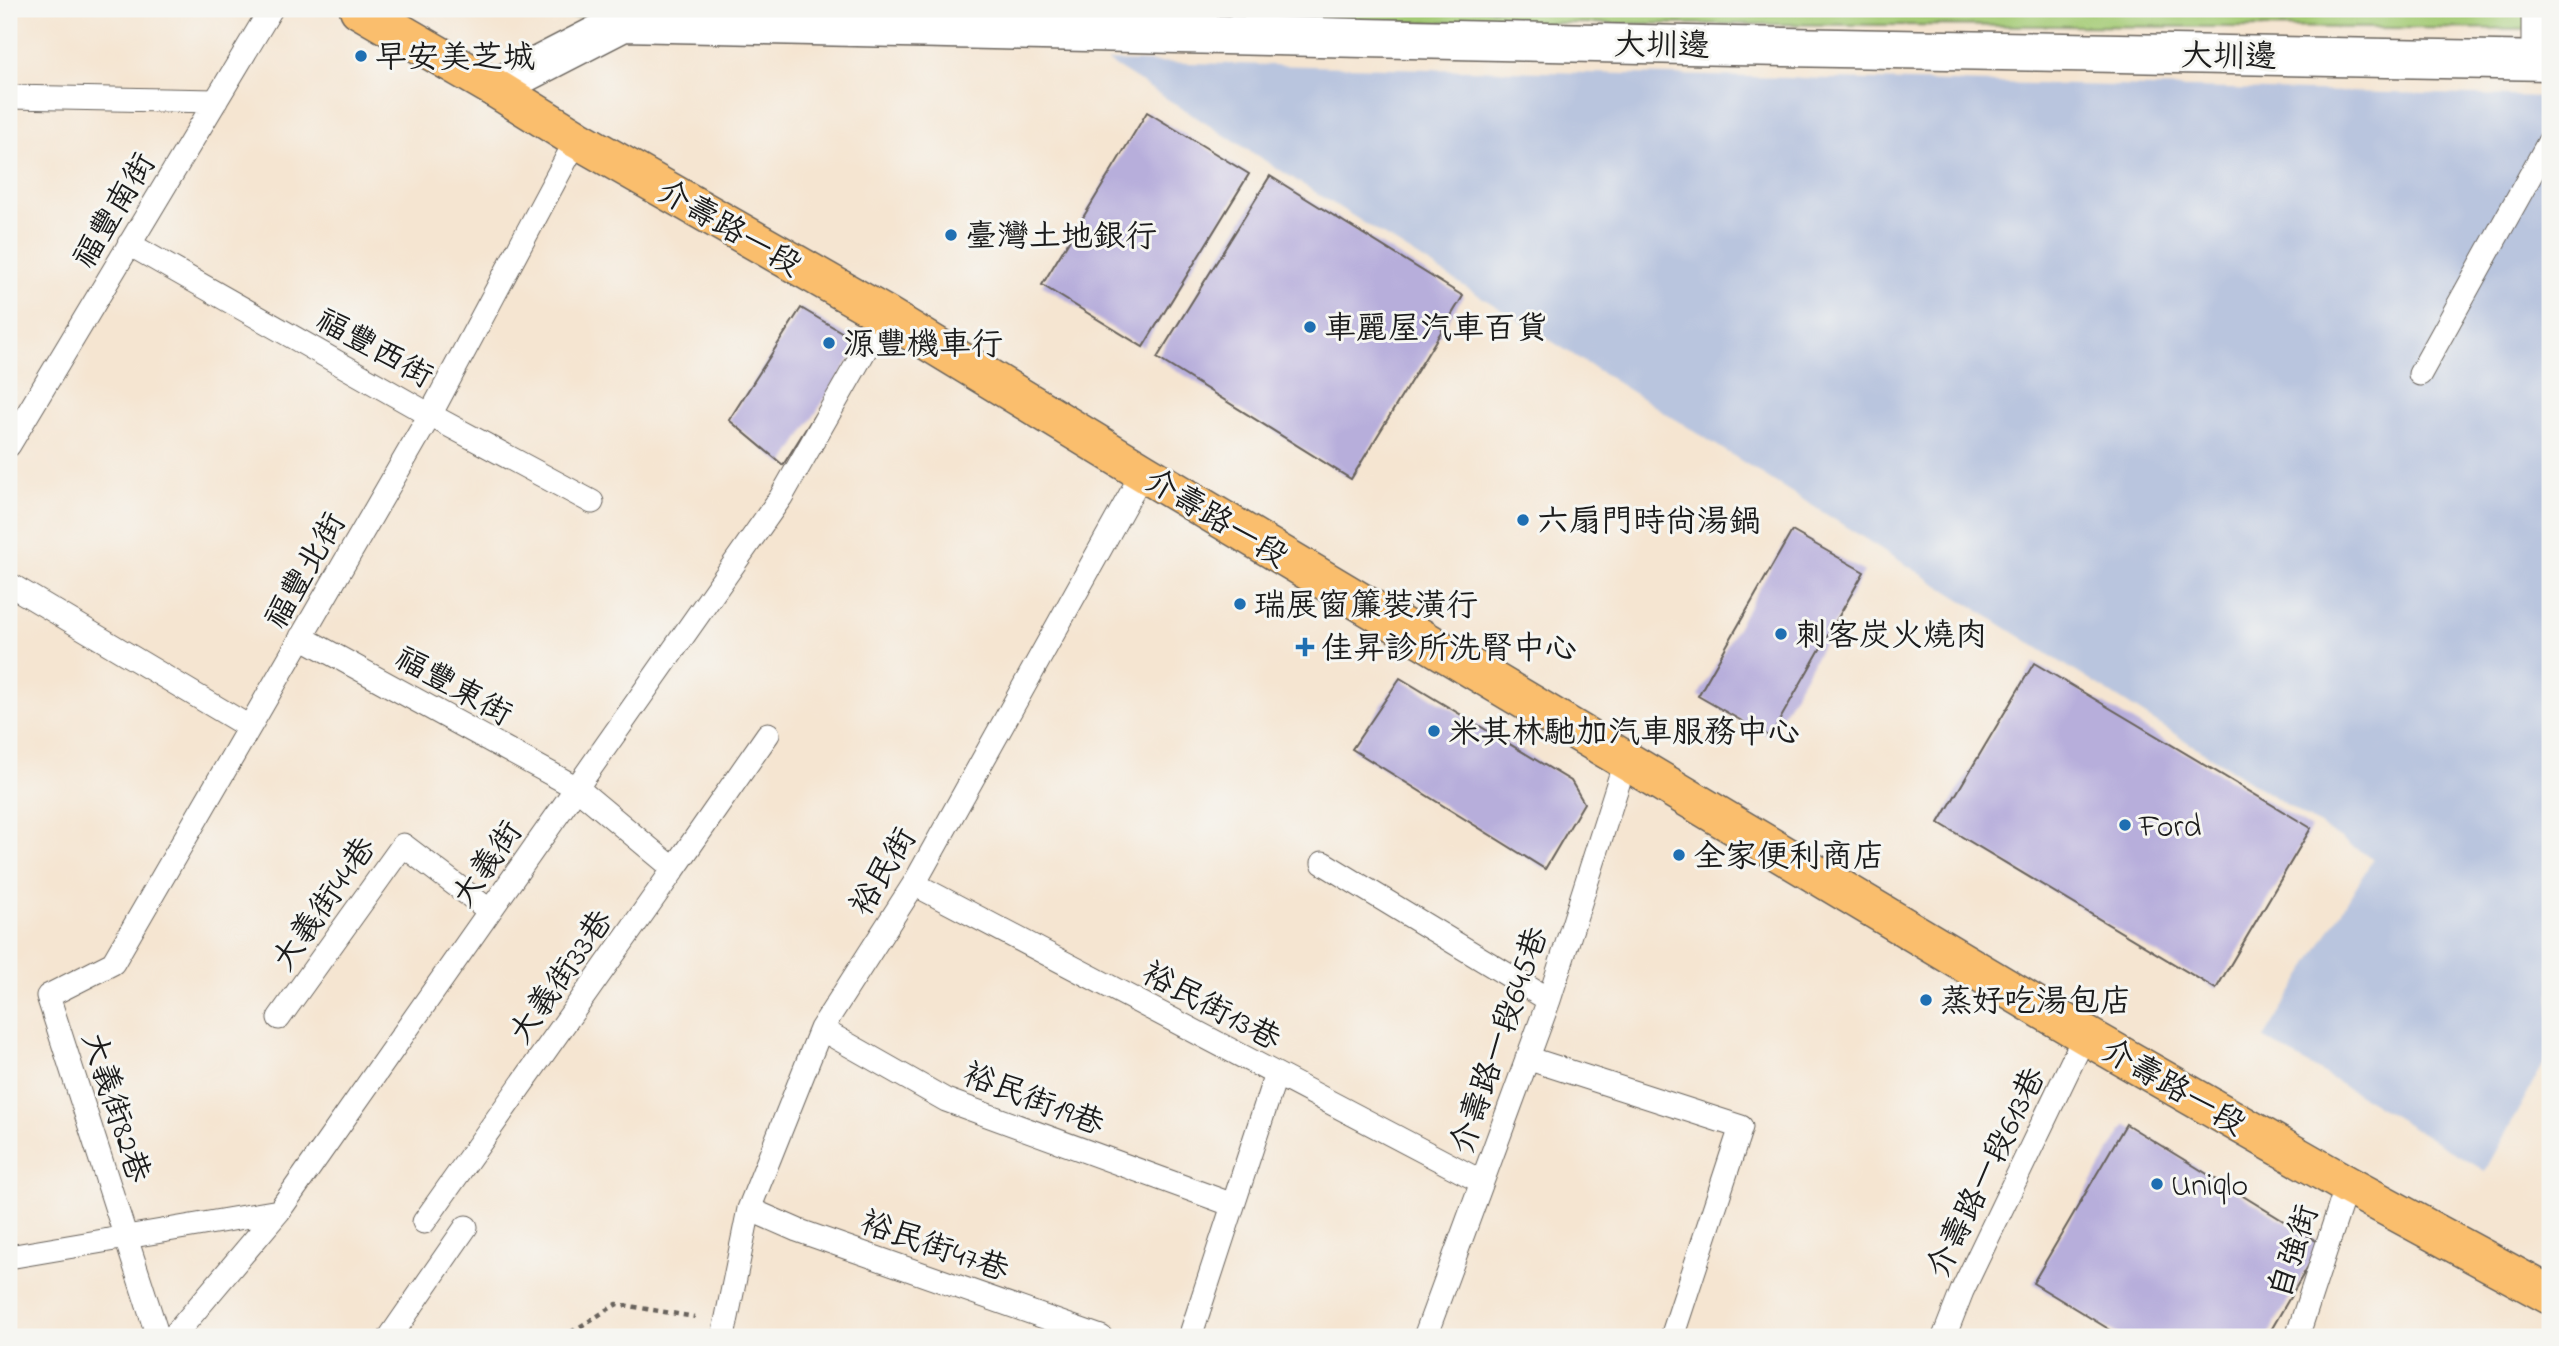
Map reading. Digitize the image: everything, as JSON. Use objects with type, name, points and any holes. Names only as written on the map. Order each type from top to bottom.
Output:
[{"type":"main road","name":"介壽路一段","points":[[359,9],[577,139],[885,315],[1625,762],[2085,1035],[2347,1185],[2550,1295]]},
{"type":"street","name":"大圳邊","points":[[495,88],[622,22],[1718,46],[2537,39]]},
{"type":"lane","name":"福豐南街","points":[[12,433],[271,9]]},
{"type":"lane","points":[[9,97],[216,101]]},
{"type":"lane","name":"福豐北街","points":[[48,996],[113,963],[430,415],[577,139]]},
{"type":"lane","points":[[2420,374],[2550,140]]},
{"type":"lane","name":"福豐西街","points":[[129,244],[430,415],[592,502]]},
{"type":"lane","name":"大義街","points":[[173,1337],[279,1211],[781,497],[885,315]]},
{"type":"lane","name":"裕民街","points":[[724,1330],[749,1209],[821,1029],[914,884],[1143,472]]},
{"type":"lane","points":[[9,584],[250,727]]},
{"type":"lane","name":"福豐東街","points":[[301,637],[577,788]]},
{"type":"lane","name":"大義街33巷","points":[[424,1222],[768,734]]},
{"type":"lane","name":"介壽路一段645巷","points":[[1425,1337],[1549,1000],[1625,762]]},
{"type":"lane","points":[[577,788],[674,869]]},
{"type":"lane","name":"大義街44巷","points":[[279,1018],[403,845],[490,911]]},
{"type":"lane","points":[[1323,863],[1549,1000]]},
{"type":"lane","name":"裕民街13巷","points":[[914,884],[1482,1182]]},
{"type":"lane","name":"大義街82巷","points":[[48,996],[158,1337]]},
{"type":"lane","name":"裕民街19巷","points":[[821,1029],[946,1100],[1233,1205]]},
{"type":"lane","name":"介壽路一段613巷","points":[[1944,1337],[1962,1291],[2085,1035]]},
{"type":"lane","points":[[1527,1058],[1741,1127],[1672,1337]]},
{"type":"lane","points":[[1190,1337],[1276,1074]]},
{"type":"lane","name":"自強街","points":[[2297,1337],[2347,1185]]},
{"type":"lane","name":"裕民街47巷","points":[[749,1209],[797,1230],[1101,1337]]},
{"type":"lane","points":[[9,1257],[279,1211]]},
{"type":"lane","points":[[390,1337],[466,1227]]},
{"type":"path","points":[[563,1337],[617,1304],[724,1330]]},
{"type":"shaded area","points":[[1107,61],[2550,97],[2550,1052],[2485,1171],[2264,1038],[2373,859]]},
{"type":"green space","points":[[536,9],[2550,9],[2550,29],[547,17]]},
{"type":"building","points":[[1147,112],[1249,174],[1143,347],[1042,285]]},
{"type":"building","name":"車麗屋汽車百貨","points":[[1270,176],[1463,296],[1351,479],[1157,358]]},
{"type":"building","points":[[801,308],[860,343],[783,465],[729,420]]},
{"type":"building","name":"刺客炭火燒肉","points":[[1792,531],[1864,572],[1770,737],[1698,696]]},
{"type":"building","name":"Ford","points":[[2034,663],[2311,828],[2216,989],[1939,823]]},
{"type":"building","points":[[1400,678],[1571,781],[1584,803],[1545,869],[1352,749]]},
{"type":"building","name":"Uniqlo","points":[[2126,1124],[2321,1244],[2267,1337],[2122,1337],[2033,1283]]},
{"type":"place","name":"早安美芝城","points":[[361,56]]},
{"type":"place","name":"臺灣土地銀行","points":[[951,235]]},
{"type":"place","name":"車麗屋汽車百貨","points":[[1310,327]]},
{"type":"place","name":"源豐機車行","points":[[829,343]]},
{"type":"place","name":"六扇門時尚湯鍋","points":[[1523,520]]},
{"type":"place","name":"瑞展窗簾裝潢行","points":[[1240,604]]},
{"type":"place","name":"刺客炭火燒肉","points":[[1781,634]]},
{"type":"place","name":"佳昇診所洗腎中心","points":[[1305,647]]},
{"type":"place","name":"米其林馳加汽車服務中心","points":[[1434,731]]},
{"type":"place","name":"Ford","points":[[2125,825]]},
{"type":"place","name":"全家便利商店","points":[[1679,855]]},
{"type":"place","name":"蒸好吃湯包店","points":[[1926,1000]]},
{"type":"place","name":"Uniqlo","points":[[2157,1184]]}]
